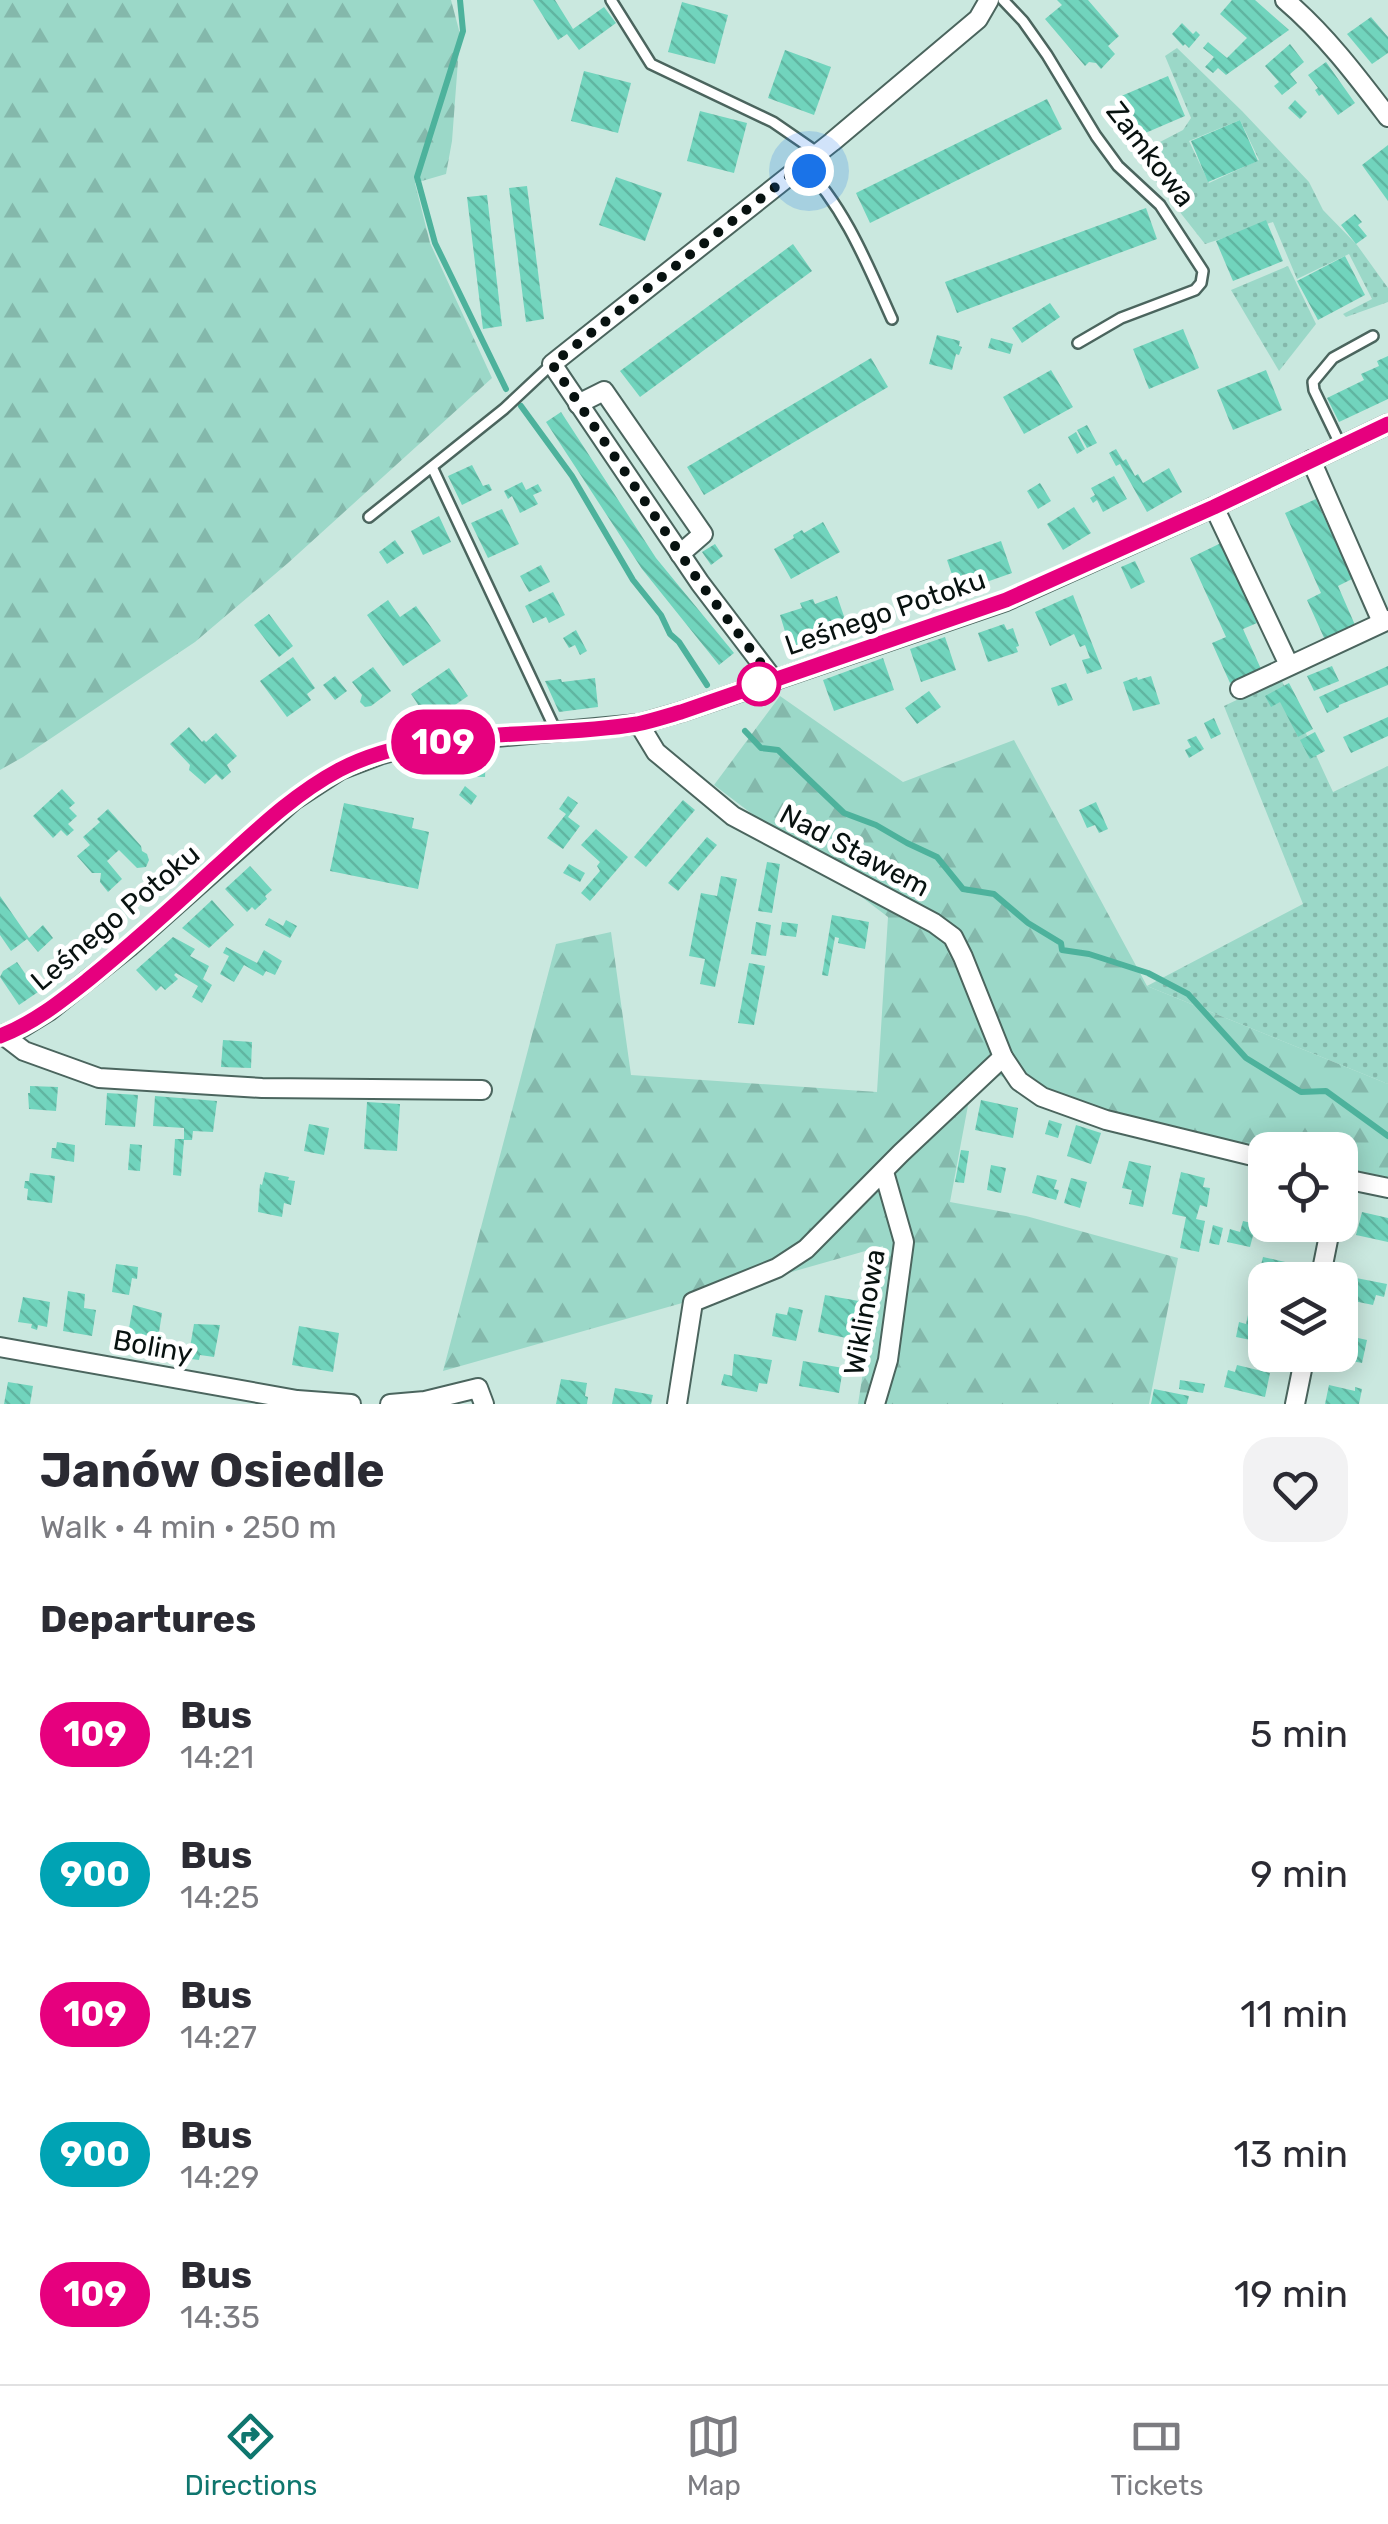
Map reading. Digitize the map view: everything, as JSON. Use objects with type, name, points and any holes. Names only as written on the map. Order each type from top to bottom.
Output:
[{"type":"street","points":[[773,679],[680,554],[552,364],[811,159],[978,19],[989,0]]},
{"type":"street","points":[[1285,0],[1306,17],[1346,62],[1388,116]]},
{"type":"street","points":[[578,404],[604,391],[703,534],[680,554]]},
{"type":"street","name":"Leśnego Potoku","points":[[2,1036],[49,1010],[129,947],[294,800],[340,770],[420,744],[639,724],[681,712],[1006,600],[1388,424]]},
{"type":"street","points":[[1240,689],[1385,621],[1311,460]]},
{"type":"street","points":[[1214,507],[1289,664]]},
{"type":"street","name":"Nad Stawem","points":[[639,724],[656,752],[733,816],[934,923],[952,937],[1002,1057],[1019,1080],[1042,1097],[1106,1120],[1248,1155]]},
{"type":"street","points":[[2,1036],[24,1050],[98,1078],[262,1088],[482,1090]]},
{"type":"street","points":[[677,1404],[693,1302],[766,1273],[806,1249],[1002,1057]]},
{"type":"street","name":"Wiklinowa","points":[[875,1404],[888,1360],[904,1242],[884,1172]]},
{"type":"street","points":[[1358,1182],[1388,1188]]},
{"type":"street","name":"Boliny","points":[[0,1347],[297,1402],[351,1404]]},
{"type":"street","points":[[1295,1404],[1302,1372]]},
{"type":"street","points":[[390,1404],[481,1396]]},
{"type":"lane","points":[[611,0],[651,64],[773,122],[811,159],[862,252],[892,319]]},
{"type":"lane","name":"Zamkowa","points":[[1003,0],[1039,44],[1118,166],[1160,205],[1203,272],[1195,290],[1121,318],[1078,343]]},
{"type":"lane","points":[[1341,446],[1313,382],[1333,358],[1373,336]]},
{"type":"lane","points":[[369,517],[504,409],[552,364]]},
{"type":"lane","points":[[432,467],[557,732]]},
{"type":"green space","points":[[0,0],[451,0],[460,34],[446,174],[415,183],[430,243],[492,378],[195,642],[0,770]]},
{"type":"green space","points":[[1177,48],[1309,182],[1323,210],[1357,245],[1388,288],[1388,302],[1346,317],[1343,314],[1372,299],[1349,254],[1297,279],[1273,222],[1205,244],[1135,155],[1183,130],[1191,118],[1165,56]],"holes":[[[1240,120],[1259,160],[1209,183],[1189,141]]]},
{"type":"green space","points":[[1288,266],[1316,324],[1279,371],[1231,290]]},
{"type":"green space","points":[[1281,679],[1333,792],[1388,766],[1388,1084],[1147,986],[1303,904],[1224,706]]},
{"type":"green space","points":[[780,696],[903,782],[1014,740],[1147,986],[1388,1084],[1388,1195],[1358,1188],[1358,1132],[1248,1132],[1248,1161],[1066,1116],[1030,1099],[1006,1078],[994,1077],[969,1100],[950,1202],[1026,1216],[1178,1258],[1149,1404],[858,1404],[883,1246],[443,1371],[556,944],[611,932],[631,1075],[877,1092],[888,917],[714,785]]},
{"type":"building","points":[[533,0],[555,0],[573,29],[604,7],[616,23],[579,50],[567,34],[558,40]]},
{"type":"building","points":[[1057,0],[1088,0],[1119,36],[1108,46],[1115,54],[1101,69],[1096,63],[1085,66],[1045,19],[1062,5]]},
{"type":"building","points":[[1232,0],[1255,0],[1289,30],[1226,75],[1218,68],[1213,73],[1205,67],[1214,57],[1203,48],[1208,42],[1227,58],[1247,38],[1220,14]]},
{"type":"building","points":[[682,2],[728,15],[715,64],[668,52]]},
{"type":"building","points":[[1371,17],[1388,37],[1388,53],[1372,64],[1347,34]]},
{"type":"building","points":[[1182,23],[1193,34],[1196,31],[1200,35],[1189,48],[1172,34]]},
{"type":"building","points":[[1290,44],[1304,62],[1290,74],[1297,83],[1282,95],[1274,86],[1279,82],[1265,66]]},
{"type":"building","points":[[785,50],[831,67],[814,115],[768,98]]},
{"type":"building","points":[[1326,62],[1355,103],[1338,115],[1322,94],[1319,96],[1308,75]]},
{"type":"building","points":[[584,71],[631,83],[618,133],[571,121]]},
{"type":"building","points":[[1168,76],[1185,116],[1136,137],[1119,97]]},
{"type":"building","points":[[1047,99],[1062,129],[870,223],[856,193]]},
{"type":"building","points":[[1295,100],[1307,112],[1300,119],[1288,108]]},
{"type":"building","points":[[700,111],[747,123],[734,173],[687,161]]},
{"type":"building","points":[[1240,120],[1258,161],[1208,182],[1191,141]]},
{"type":"building","points":[[1388,145],[1388,201],[1362,165]]},
{"type":"building","points":[[616,177],[662,193],[645,241],[599,225]]},
{"type":"building","points":[[527,186],[544,319],[526,322],[509,188]]},
{"type":"building","points":[[487,195],[502,326],[483,329],[467,197]]},
{"type":"building","points":[[1146,208],[1157,239],[957,313],[945,282]]},
{"type":"building","points":[[1355,214],[1367,236],[1356,244],[1341,225]]},
{"type":"building","points":[[1266,220],[1283,261],[1233,281],[1216,241]]},
{"type":"building","points":[[793,244],[812,271],[640,397],[620,371]]},
{"type":"building","points":[[1345,256],[1365,295],[1318,320],[1297,281]]},
{"type":"building","points":[[1050,303],[1060,317],[1022,343],[1012,328]]},
{"type":"building","points":[[1183,329],[1199,368],[1149,389],[1133,349]]},
{"type":"building","points":[[937,335],[960,341],[962,347],[952,370],[929,364]]},
{"type":"building","points":[[991,338],[1013,344],[1010,354],[988,348]]},
{"type":"building","points":[[1388,356],[1388,399],[1339,422],[1327,398],[1364,380],[1361,374],[1379,366],[1377,361]]},
{"type":"building","points":[[871,358],[888,387],[704,495],[687,467]]},
{"type":"building","points":[[1051,370],[1073,407],[1024,434],[1003,397]]},
{"type":"building","points":[[1266,370],[1282,410],[1233,430],[1217,390]]},
{"type":"building","points":[[561,412],[656,558],[734,653],[719,665],[642,569],[546,422]]},
{"type":"building","points":[[1087,425],[1097,443],[1087,448],[1077,430]]},
{"type":"building","points":[[1076,432],[1085,449],[1077,454],[1068,437]]},
{"type":"building","points":[[1116,449],[1143,483],[1169,468],[1182,492],[1147,512],[1120,464],[1116,466],[1109,453]]},
{"type":"building","points":[[472,465],[483,486],[489,484],[492,490],[462,505],[448,476]]},
{"type":"building","points":[[1114,476],[1127,499],[1103,512],[1097,500],[1093,503],[1090,498],[1095,495],[1091,488]]},
{"type":"building","points":[[522,482],[526,490],[538,484],[542,491],[533,495],[538,504],[520,513],[512,496],[508,499],[504,491]]},
{"type":"building","points":[[1040,483],[1051,501],[1038,509],[1027,491]]},
{"type":"building","points":[[1316,499],[1352,579],[1338,586],[1355,625],[1325,640],[1307,600],[1321,593],[1285,513]]},
{"type":"building","points":[[1074,507],[1091,533],[1063,550],[1047,524]]},
{"type":"building","points":[[502,509],[519,544],[488,558],[471,523]]},
{"type":"building","points":[[439,516],[451,542],[423,555],[411,531]]},
{"type":"building","points":[[823,522],[840,552],[791,579],[774,549],[802,530],[804,533]]},
{"type":"building","points":[[395,540],[404,553],[387,564],[379,552]]},
{"type":"building","points":[[1001,541],[1012,573],[958,592],[947,560]]},
{"type":"building","points":[[1221,543],[1257,623],[1243,629],[1261,669],[1230,683],[1212,643],[1226,637],[1190,558]]},
{"type":"building","points":[[715,544],[723,556],[711,565],[702,552]]},
{"type":"building","points":[[1135,561],[1145,582],[1131,589],[1121,567]]},
{"type":"building","points":[[541,565],[550,582],[529,592],[520,576]]},
{"type":"building","points":[[553,592],[565,615],[549,623],[546,617],[533,623],[525,606]]},
{"type":"building","points":[[1073,595],[1102,669],[1087,674],[1082,660],[1090,658],[1085,645],[1080,647],[1074,634],[1050,646],[1035,612]]},
{"type":"building","points":[[837,596],[848,628],[814,644],[813,640],[790,648],[780,615],[802,608],[800,603],[813,599],[815,604]]},
{"type":"building","points":[[388,600],[400,617],[416,606],[441,641],[403,666],[367,615]]},
{"type":"building","points":[[269,614],[293,646],[279,657],[254,625]]},
{"type":"building","points":[[1004,624],[1007,630],[1013,628],[1018,652],[988,662],[978,633]]},
{"type":"building","points":[[576,630],[587,651],[580,655],[575,645],[569,648],[563,638]]},
{"type":"building","points":[[945,637],[956,670],[921,682],[910,649]]},
{"type":"building","points":[[293,657],[315,688],[307,694],[311,700],[287,717],[260,681]]},
{"type":"building","points":[[883,658],[894,690],[834,711],[823,680]]},
{"type":"building","points":[[1332,666],[1339,681],[1314,691],[1307,676]]},
{"type":"building","points":[[1388,666],[1388,685],[1327,713],[1319,697]]},
{"type":"building","points":[[373,667],[391,691],[365,707],[352,682]]},
{"type":"building","points":[[449,668],[468,696],[442,714],[443,722],[431,724],[411,694]]},
{"type":"building","points":[[335,676],[347,691],[335,700],[323,685]]},
{"type":"building","points":[[1151,676],[1160,704],[1133,711],[1123,682]]},
{"type":"building","points":[[595,678],[598,707],[559,712],[545,681],[562,682]]},
{"type":"building","points":[[1066,683],[1073,700],[1058,706],[1051,688]]},
{"type":"building","points":[[1289,683],[1313,729],[1298,737],[1280,702],[1271,707],[1265,696]]},
{"type":"building","points":[[929,691],[941,707],[917,724],[905,708]]},
{"type":"building","points":[[1388,717],[1388,736],[1351,753],[1343,737]]},
{"type":"building","points":[[1214,718],[1221,734],[1211,739],[1204,723]]},
{"type":"building","points":[[189,727],[202,742],[216,733],[237,756],[227,765],[231,772],[222,780],[216,774],[205,784],[170,744]]},
{"type":"building","points":[[1315,732],[1325,751],[1310,759],[1300,740]]},
{"type":"building","points":[[1196,736],[1204,749],[1189,758],[1185,750],[1191,747],[1187,740]]},
{"type":"building","points":[[452,755],[486,757],[485,777],[451,776]]},
{"type":"building","points":[[465,786],[477,796],[471,805],[459,795]]},
{"type":"building","points":[[62,789],[75,803],[69,808],[77,816],[68,824],[74,830],[67,836],[61,830],[53,838],[33,816]]},
{"type":"building","points":[[568,796],[578,803],[568,817],[580,826],[563,849],[547,838],[566,814],[559,809]]},
{"type":"building","points":[[683,800],[695,810],[646,867],[634,857]]},
{"type":"building","points":[[1096,802],[1108,829],[1099,833],[1095,825],[1087,828],[1079,810]]},
{"type":"building","points":[[344,803],[414,818],[412,828],[429,832],[418,889],[330,871]]},
{"type":"building","points":[[108,809],[149,860],[146,867],[137,868],[119,850],[107,861],[122,879],[108,892],[100,882],[101,873],[92,873],[77,856],[90,845],[83,837]]},
{"type":"building","points":[[596,829],[628,857],[590,901],[581,893],[600,871],[600,862],[581,845]]},
{"type":"building","points":[[707,837],[717,845],[678,891],[668,883]]},
{"type":"building","points":[[767,862],[780,864],[772,913],[758,911]]},
{"type":"building","points":[[569,864],[585,873],[580,882],[563,873]]},
{"type":"building","points":[[250,866],[272,890],[255,910],[252,907],[247,912],[225,889]]},
{"type":"building","points":[[721,876],[737,879],[715,987],[700,984],[705,959],[689,956],[701,893],[717,896]]},
{"type":"building","points":[[0,896],[29,938],[43,925],[53,938],[38,952],[27,939],[11,951],[0,935]]},
{"type":"building","points":[[212,900],[234,925],[209,948],[182,928]]},
{"type":"building","points":[[832,915],[869,922],[865,949],[838,943],[839,938],[835,937],[828,976],[822,975]]},
{"type":"building","points":[[269,918],[283,926],[286,920],[297,926],[290,938],[265,925]]},
{"type":"building","points":[[756,922],[771,925],[766,956],[751,954]]},
{"type":"building","points":[[782,922],[798,924],[796,937],[780,935]]},
{"type":"building","points":[[173,937],[195,949],[190,956],[209,966],[203,979],[212,985],[202,1003],[192,997],[198,986],[176,973],[178,979],[165,990],[161,986],[156,991],[136,970]]},
{"type":"building","points":[[226,947],[257,963],[264,950],[282,961],[275,975],[266,971],[263,976],[244,965],[234,982],[220,974],[229,956],[223,953]]},
{"type":"building","points":[[17,962],[38,992],[19,1005],[0,977]]},
{"type":"building","points":[[749,963],[765,966],[754,1025],[738,1023]]},
{"type":"building","points":[[223,1040],[252,1042],[251,1068],[221,1067]]},
{"type":"building","points":[[30,1086],[58,1087],[56,1111],[29,1109]]},
{"type":"building","points":[[107,1093],[138,1095],[135,1127],[105,1125]]},
{"type":"building","points":[[155,1096],[217,1101],[213,1132],[193,1131],[192,1140],[184,1140],[181,1176],[173,1175],[175,1139],[184,1139],[184,1128],[153,1126]]},
{"type":"building","points":[[981,1100],[1018,1108],[1013,1138],[975,1130]]},
{"type":"building","points":[[367,1102],[400,1104],[397,1151],[364,1149]]},
{"type":"building","points":[[1049,1120],[1062,1124],[1058,1138],[1045,1134]]},
{"type":"building","points":[[309,1124],[329,1128],[324,1155],[304,1151]]},
{"type":"building","points":[[1076,1125],[1101,1133],[1091,1164],[1067,1156]]},
{"type":"building","points":[[57,1142],[75,1145],[74,1162],[51,1158]]},
{"type":"building","points":[[130,1144],[142,1145],[140,1171],[128,1170]]},
{"type":"building","points":[[961,1150],[969,1151],[964,1183],[955,1182]]},
{"type":"building","points":[[1129,1161],[1151,1166],[1143,1207],[1129,1204],[1132,1190],[1122,1188]]},
{"type":"building","points":[[991,1165],[1006,1168],[1001,1193],[987,1190]]},
{"type":"building","points":[[265,1172],[295,1181],[291,1205],[284,1203],[282,1217],[258,1212]]},
{"type":"building","points":[[1181,1172],[1205,1178],[1203,1187],[1210,1188],[1207,1207],[1200,1205],[1196,1219],[1205,1221],[1199,1252],[1180,1248],[1186,1217],[1172,1214]]},
{"type":"building","points":[[30,1173],[55,1176],[52,1203],[27,1200],[28,1189],[24,1188]]},
{"type":"building","points":[[1037,1175],[1057,1180],[1056,1200],[1032,1193]]},
{"type":"building","points":[[1071,1178],[1087,1182],[1080,1208],[1064,1203]]},
{"type":"building","points":[[1362,1212],[1388,1218],[1388,1242],[1358,1235]]},
{"type":"building","points":[[1243,1221],[1248,1222],[1250,1247],[1227,1242],[1230,1229],[1240,1232]]},
{"type":"building","points":[[1213,1225],[1223,1228],[1219,1245],[1209,1243]]},
{"type":"building","points":[[116,1264],[138,1267],[129,1295],[112,1292]]},
{"type":"building","points":[[1358,1278],[1387,1284],[1384,1297],[1376,1295],[1373,1305],[1358,1302]]},
{"type":"building","points":[[68,1291],[85,1294],[84,1308],[96,1310],[92,1336],[63,1331]]},
{"type":"building","points":[[825,1295],[859,1301],[851,1339],[818,1332]]},
{"type":"building","points":[[23,1297],[50,1302],[47,1327],[38,1325],[37,1330],[31,1328],[32,1324],[18,1322]]},
{"type":"building","points":[[133,1305],[162,1313],[157,1345],[127,1340]]},
{"type":"building","points":[[789,1307],[803,1310],[796,1341],[772,1336],[776,1313],[787,1315]]},
{"type":"building","points":[[1248,1315],[1248,1339],[1236,1337],[1239,1322],[1246,1324]]},
{"type":"building","points":[[194,1324],[220,1325],[214,1357],[200,1355],[199,1360],[191,1359]]},
{"type":"building","points":[[299,1326],[339,1333],[333,1372],[292,1365]]},
{"type":"building","points":[[1358,1338],[1367,1340],[1362,1363],[1358,1362]]},
{"type":"building","points":[[734,1354],[772,1360],[767,1384],[759,1383],[757,1392],[721,1385],[724,1374],[732,1376]]},
{"type":"building","points":[[803,1361],[843,1368],[839,1393],[799,1386]]},
{"type":"building","points":[[1237,1365],[1248,1368],[1248,1372],[1270,1373],[1265,1397],[1224,1387],[1228,1370],[1235,1372]]},
{"type":"building","points":[[561,1379],[587,1383],[587,1404],[556,1404]]},
{"type":"building","points":[[1180,1380],[1205,1384],[1203,1393],[1179,1389]]},
{"type":"building","points":[[8,1382],[33,1386],[30,1404],[4,1404]]},
{"type":"building","points":[[1329,1385],[1362,1389],[1359,1404],[1325,1404]]},
{"type":"building","points":[[615,1388],[653,1395],[651,1404],[612,1404]]},
{"type":"building","points":[[1154,1389],[1189,1396],[1187,1404],[1151,1404]]},
{"type":"waterway","points":[[460,0],[463,31],[417,177],[435,243],[506,389]]},
{"type":"waterway","points":[[521,406],[572,476],[633,580],[707,685]]},
{"type":"waterway","points":[[745,731],[761,748],[778,750],[844,813],[937,857],[963,889],[994,894],[1028,923],[1061,943],[1062,950],[1089,954],[1148,973],[1188,994],[1246,1058],[1301,1092],[1326,1091],[1388,1136]]},
{"type":"bus line","name":"109","points":[[0,1036],[49,1010],[129,947],[274,817],[340,770],[420,744],[639,724],[681,712],[1006,600],[1388,424]]},
{"type":"route","points":[[759,684],[773,679],[700,583],[552,364],[803,165],[809,171]]}]
